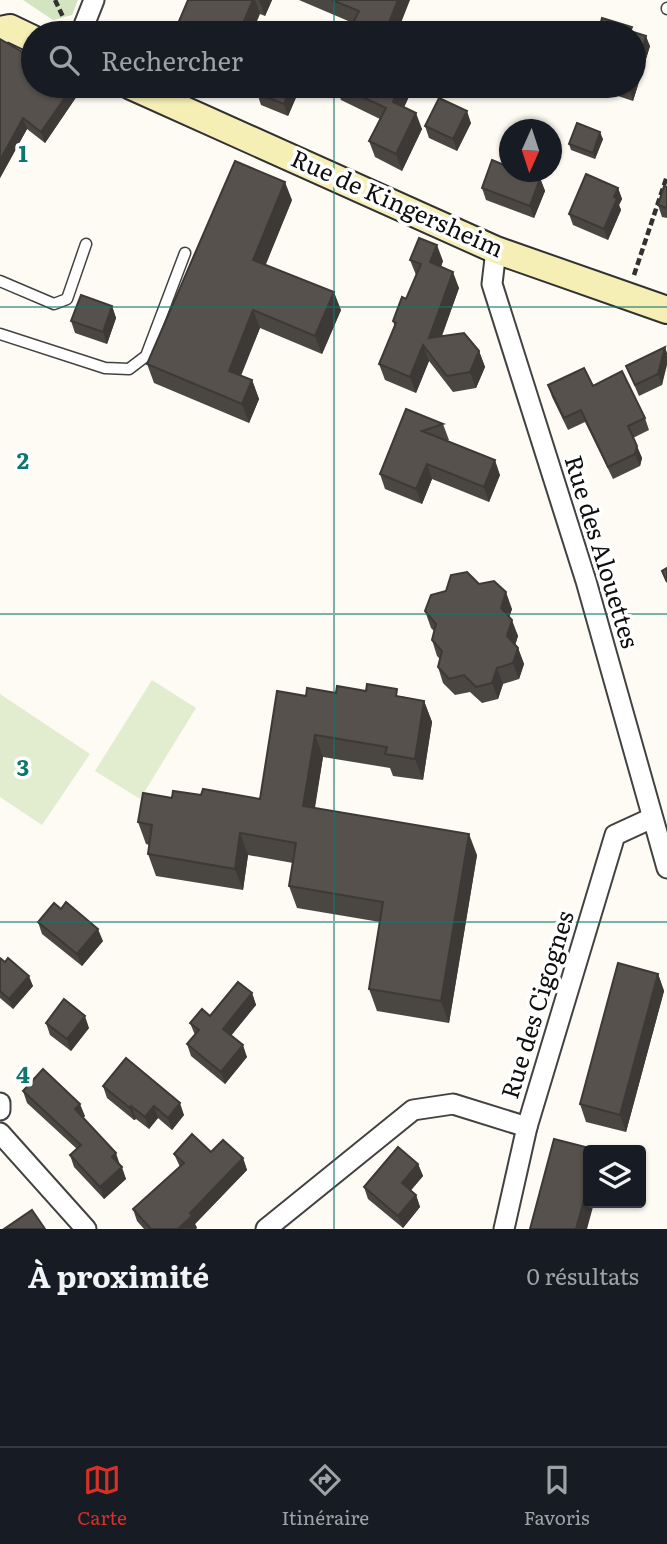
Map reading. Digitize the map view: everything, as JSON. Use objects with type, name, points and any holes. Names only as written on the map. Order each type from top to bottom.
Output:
[{"type":"street","points":[[85,21],[94,0]]},
{"type":"street","points":[[0,30],[10,28],[21,34]]},
{"type":"street","name":"Rue de Kingersheim","points":[[158,98],[496,250],[667,310]]},
{"type":"street","name":"Rue des Alouettes","points":[[496,250],[492,285],[586,582],[667,868]]},
{"type":"street","name":"Rue des Cigognes","points":[[504,1229],[527,1127],[615,835],[652,818]]},
{"type":"street","points":[[0,1103],[0,1110]]},
{"type":"street","points":[[266,1229],[413,1110],[453,1104],[527,1127]]},
{"type":"street","points":[[0,1133],[86,1229]]},
{"type":"lane","points":[[0,281],[54,304],[67,299],[86,244]]},
{"type":"lane","points":[[0,334],[105,368],[130,369],[146,356],[185,253]]},
{"type":"path","points":[[55,0],[64,19]]},
{"type":"path","points":[[627,296],[667,176]]},
{"type":"green space","points":[[23,0],[78,0],[72,15],[53,20]]},
{"type":"green space","points":[[152,680],[196,708],[140,799],[95,771]]},
{"type":"green space","points":[[0,694],[90,754],[42,825],[0,797]]},
{"type":"building","points":[[188,0],[253,0],[244,21],[179,21]]},
{"type":"building","points":[[332,0],[398,0],[390,20],[392,21],[354,21],[359,11]]},
{"type":"building","points":[[0,39],[21,51],[21,98],[65,98],[41,132],[23,118],[0,160]]},
{"type":"building","points":[[269,98],[286,98],[284,104]]},
{"type":"building","points":[[365,98],[395,98],[393,102],[416,113],[396,154],[369,141],[386,108]]},
{"type":"building","points":[[439,98],[467,111],[453,139],[425,126]]},
{"type":"building","points":[[577,123],[600,132],[593,153],[569,144]]},
{"type":"building","points":[[492,160],[499,163],[499,182],[539,182],[530,206],[482,188]]},
{"type":"building","points":[[235,161],[285,182],[253,260],[334,292],[315,336],[253,310],[229,371],[252,380],[242,404],[147,364]]},
{"type":"building","points":[[586,174],[618,188],[614,197],[617,199],[604,229],[569,214]]},
{"type":"building","points":[[664,186],[667,187],[667,208],[658,205]]},
{"type":"building","points":[[419,238],[437,245],[430,262],[453,272],[429,338],[464,333],[479,351],[470,372],[447,376],[423,345],[410,377],[379,364],[396,323],[393,321],[402,297],[406,299],[421,264],[410,260]]},
{"type":"building","points":[[81,295],[112,306],[103,332],[71,321]]},
{"type":"building","points":[[665,347],[658,374],[635,385],[626,366]]},
{"type":"building","points":[[584,368],[593,386],[622,371],[645,418],[628,426],[637,446],[635,454],[608,467],[581,410],[564,418],[548,385]]},
{"type":"building","points":[[406,409],[443,424],[422,431],[495,460],[484,487],[427,464],[416,489],[380,474]]},
{"type":"building","points":[[667,568],[667,582],[662,571]]},
{"type":"building","points":[[467,572],[479,584],[494,581],[506,592],[501,608],[512,620],[507,636],[518,648],[513,663],[497,668],[492,683],[476,687],[464,675],[449,679],[438,667],[442,651],[432,640],[436,624],[425,611],[431,595],[446,591],[451,575]]},
{"type":"building","points":[[367,684],[397,689],[396,696],[424,701],[415,759],[385,754],[387,747],[315,735],[303,806],[469,834],[441,1001],[369,989],[383,902],[289,886],[296,843],[240,833],[235,869],[148,854],[152,825],[138,822],[143,793],[172,798],[173,791],[201,795],[203,789],[260,799],[277,691],[306,696],[307,688],[336,693],[337,686],[366,691]]},
{"type":"building","points":[[66,902],[98,929],[77,954],[38,922],[54,903],[61,909]]},
{"type":"building","points":[[0,958],[5,962],[8,958],[29,976],[9,999],[0,991]]},
{"type":"building","points":[[618,963],[658,974],[620,1115],[580,1104]]},
{"type":"building","points":[[238,982],[252,993],[223,1029],[243,1045],[221,1072],[187,1044],[199,1030],[190,1023],[202,1009],[210,1016]]},
{"type":"building","points":[[64,999],[85,1016],[67,1039],[46,1023]]},
{"type":"building","points":[[126,1058],[180,1103],[168,1118],[154,1106],[145,1117],[103,1086]]},
{"type":"building","points":[[43,1069],[80,1104],[75,1109],[116,1153],[112,1157],[122,1167],[100,1187],[70,1155],[81,1145],[23,1091]]},
{"type":"building","points":[[192,1134],[211,1152],[223,1140],[243,1158],[178,1229],[151,1229],[133,1209],[184,1163],[174,1154]]},
{"type":"building","points":[[554,1139],[583,1146],[583,1203],[576,1229],[530,1229]]},
{"type":"building","points":[[398,1147],[418,1164],[402,1183],[416,1195],[398,1216],[364,1187]]},
{"type":"building","points":[[32,1210],[45,1229],[4,1229]]}]
